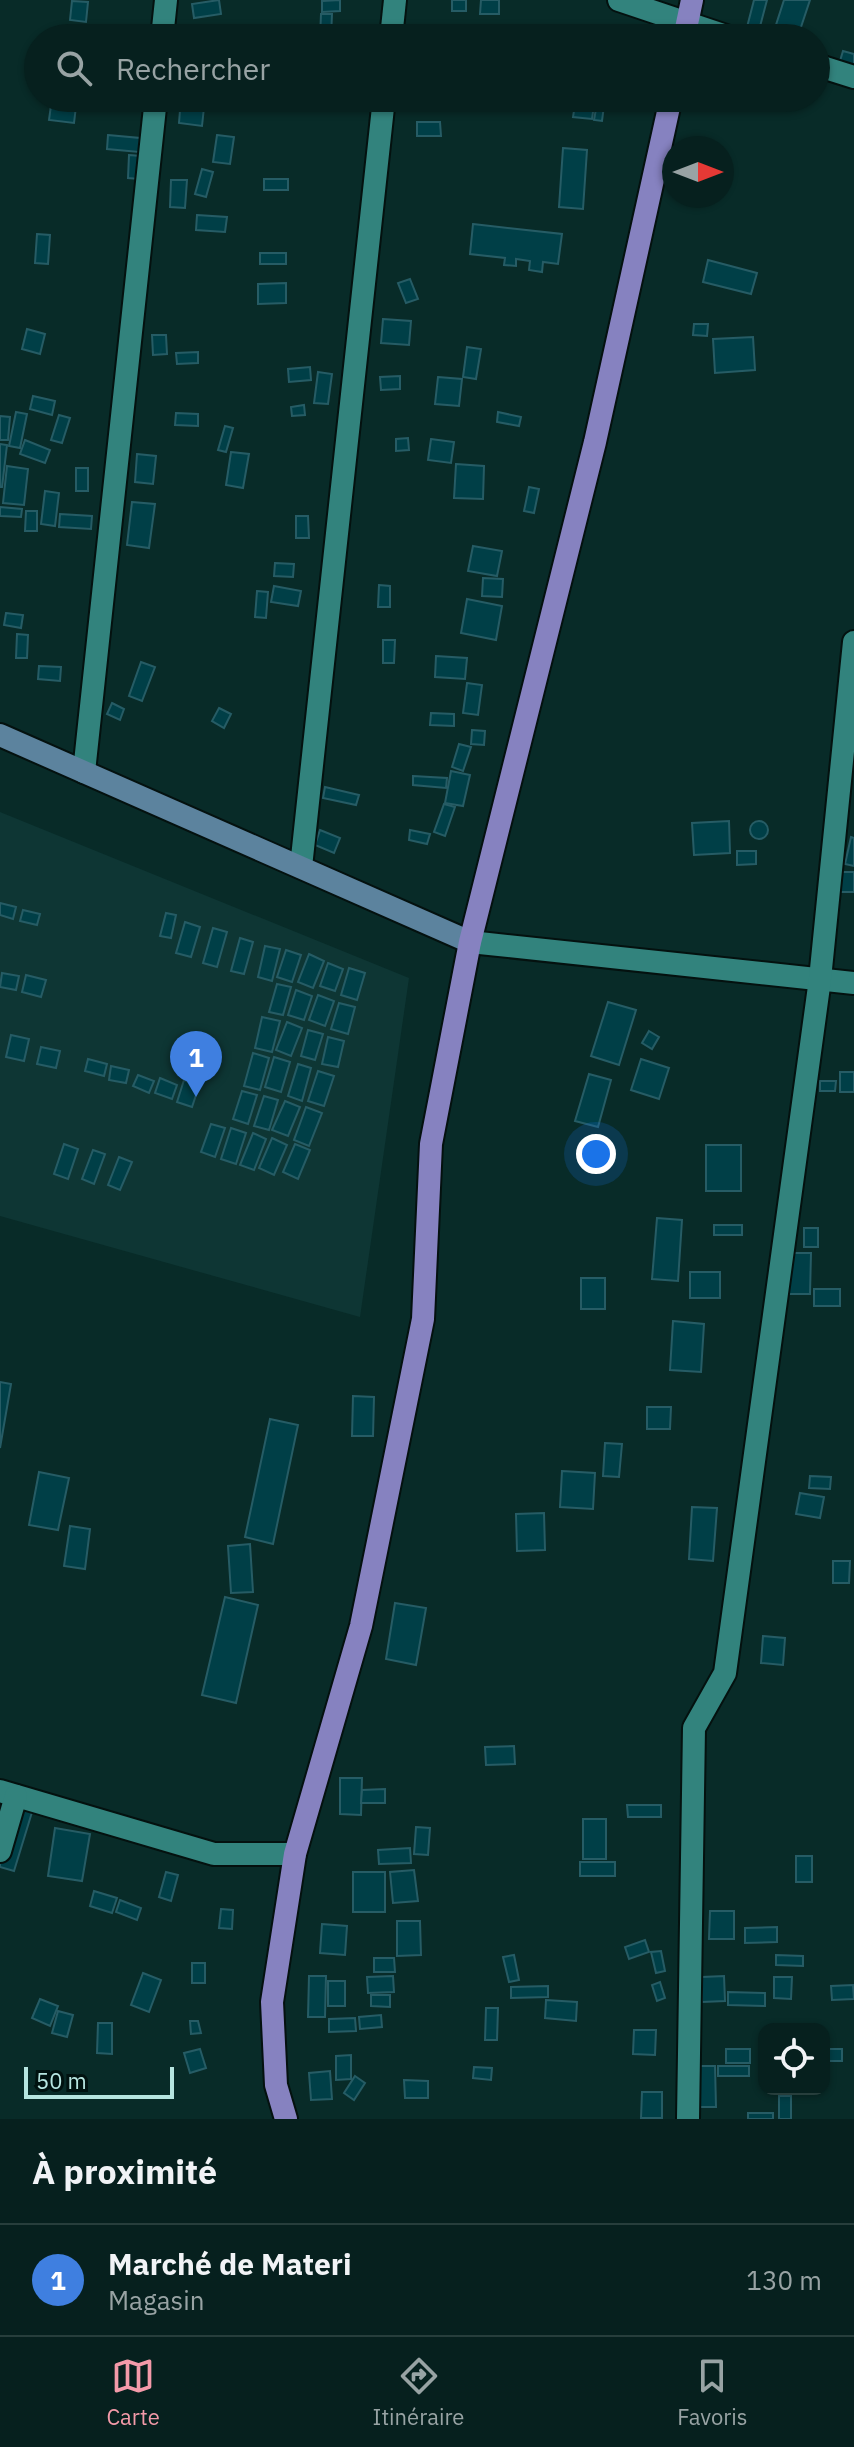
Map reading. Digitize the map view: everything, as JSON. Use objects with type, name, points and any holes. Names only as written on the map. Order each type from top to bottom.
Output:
[{"type":"main road","points":[[687,24],[692,0]]},
{"type":"main road","points":[[286,2119],[276,2085],[272,2002],[295,1854],[361,1626],[423,1319],[431,1144],[470,942],[595,442],[668,112]]},
{"type":"main road","points":[[0,735],[470,942]]},
{"type":"street","points":[[163,24],[166,0]]},
{"type":"street","points":[[392,24],[395,0]]},
{"type":"street","points":[[619,0],[671,24]]},
{"type":"street","points":[[830,69],[854,77]]},
{"type":"street","points":[[84,772],[155,112]]},
{"type":"street","points":[[301,867],[382,112]]},
{"type":"street","points":[[688,2119],[694,1728],[725,1673],[820,979],[854,642]]},
{"type":"street","points":[[470,942],[854,983]]},
{"type":"street","points":[[0,1851],[8,1793],[214,1854],[295,1854]]},
{"type":"shaded area","points":[[0,812],[409,978],[360,1317],[0,1216]]},
{"type":"building","points":[[219,0],[221,14],[194,18],[192,4]]},
{"type":"building","points":[[340,0],[340,11],[322,12],[322,1]]},
{"type":"building","points":[[452,0],[466,0],[466,11],[452,11]]},
{"type":"building","points":[[481,0],[499,0],[499,14],[480,14]]},
{"type":"building","points":[[754,0],[767,0],[761,24],[748,24]]},
{"type":"building","points":[[784,0],[810,0],[802,24],[776,24]]},
{"type":"building","points":[[72,1],[88,2],[86,22],[70,20]]},
{"type":"building","points":[[321,14],[332,14],[332,24],[321,24]]},
{"type":"building","points":[[843,51],[854,54],[854,66],[840,61]]},
{"type":"building","points":[[50,112],[75,112],[74,123],[49,120]]},
{"type":"building","points":[[180,112],[204,112],[202,126],[179,123]]},
{"type":"building","points":[[574,112],[593,112],[592,119],[573,117]]},
{"type":"building","points":[[595,112],[603,112],[602,121],[594,120]]},
{"type":"building","points":[[417,122],[440,122],[441,136],[417,136]]},
{"type":"building","points":[[108,135],[140,138],[139,152],[107,149]]},
{"type":"building","points":[[217,135],[234,137],[230,164],[213,162]]},
{"type":"building","points":[[563,148],[587,150],[583,209],[559,207]]},
{"type":"building","points":[[129,155],[141,156],[139,179],[128,178]]},
{"type":"building","points":[[202,169],[213,172],[206,197],[195,194]]},
{"type":"building","points":[[264,179],[288,179],[288,190],[264,190]]},
{"type":"building","points":[[171,180],[187,180],[185,208],[170,207]]},
{"type":"building","points":[[197,215],[227,217],[225,232],[196,230]]},
{"type":"building","points":[[473,224],[562,234],[558,264],[543,262],[542,272],[529,270],[530,261],[516,259],[516,266],[504,265],[505,258],[470,254]]},
{"type":"building","points":[[37,234],[50,235],[48,264],[35,263]]},
{"type":"building","points":[[260,253],[286,253],[286,264],[260,264]]},
{"type":"building","points":[[708,260],[757,273],[751,294],[703,282]]},
{"type":"building","points":[[410,279],[418,299],[406,303],[398,283]]},
{"type":"building","points":[[286,283],[286,303],[258,304],[258,284]]},
{"type":"building","points":[[383,319],[411,321],[409,345],[381,343]]},
{"type":"building","points":[[694,324],[708,324],[707,336],[693,335]]},
{"type":"building","points":[[27,329],[45,334],[40,354],[22,349]]},
{"type":"building","points":[[152,335],[166,335],[167,354],[153,355]]},
{"type":"building","points":[[753,337],[755,370],[715,373],[713,339]]},
{"type":"building","points":[[467,347],[481,349],[476,379],[463,377]]},
{"type":"building","points":[[198,352],[198,363],[177,364],[176,353]]},
{"type":"building","points":[[310,367],[311,380],[289,382],[288,369]]},
{"type":"building","points":[[318,372],[332,374],[328,404],[314,403]]},
{"type":"building","points":[[400,376],[400,389],[381,390],[380,377]]},
{"type":"building","points":[[438,377],[462,379],[459,406],[435,404]]},
{"type":"building","points":[[33,396],[55,401],[52,415],[30,409]]},
{"type":"building","points":[[304,405],[305,415],[292,416],[291,407]]},
{"type":"building","points":[[16,412],[27,414],[20,448],[9,446]]},
{"type":"building","points":[[498,412],[521,417],[519,426],[497,422]]},
{"type":"building","points":[[176,413],[198,414],[198,426],[175,425]]},
{"type":"building","points":[[59,415],[70,418],[62,443],[51,440]]},
{"type":"building","points":[[0,416],[10,417],[8,440],[0,440]]},
{"type":"building","points":[[225,426],[233,428],[226,452],[218,450]]},
{"type":"building","points":[[408,438],[409,450],[396,451],[396,439]]},
{"type":"building","points":[[431,439],[454,442],[451,463],[428,460]]},
{"type":"building","points":[[25,440],[50,450],[45,463],[20,454]]},
{"type":"building","points":[[0,444],[7,445],[2,487],[0,487]]},
{"type":"building","points":[[231,452],[249,454],[243,488],[226,485]]},
{"type":"building","points":[[137,454],[156,456],[153,484],[135,482]]},
{"type":"building","points":[[456,464],[484,466],[483,499],[454,498]]},
{"type":"building","points":[[7,466],[28,469],[24,505],[3,503]]},
{"type":"building","points":[[76,468],[88,468],[88,491],[76,491]]},
{"type":"building","points":[[529,487],[539,489],[534,513],[524,511]]},
{"type":"building","points":[[45,491],[59,493],[55,526],[41,524]]},
{"type":"building","points":[[132,502],[155,504],[149,548],[127,545]]},
{"type":"building","points":[[0,507],[22,509],[21,517],[0,516]]},
{"type":"building","points":[[26,511],[37,511],[37,531],[25,531]]},
{"type":"building","points":[[60,514],[92,516],[91,529],[59,527]]},
{"type":"building","points":[[296,516],[308,516],[309,538],[296,538]]},
{"type":"building","points":[[473,546],[502,551],[497,576],[468,571]]},
{"type":"building","points":[[275,563],[294,564],[293,577],[274,576]]},
{"type":"building","points":[[483,578],[503,579],[502,597],[482,596]]},
{"type":"building","points":[[379,585],[390,586],[390,607],[378,607]]},
{"type":"building","points":[[274,586],[301,591],[298,606],[271,602]]},
{"type":"building","points":[[257,591],[268,592],[266,618],[255,617]]},
{"type":"building","points":[[467,599],[502,606],[496,640],[461,633]]},
{"type":"building","points":[[6,613],[23,615],[21,628],[4,625]]},
{"type":"building","points":[[17,634],[28,635],[27,658],[16,658]]},
{"type":"building","points":[[383,640],[395,640],[394,663],[383,663]]},
{"type":"building","points":[[436,656],[467,658],[465,679],[435,677]]},
{"type":"building","points":[[141,662],[155,667],[142,701],[129,696]]},
{"type":"building","points":[[39,666],[61,667],[60,681],[38,679]]},
{"type":"building","points":[[467,683],[482,685],[478,715],[463,713]]},
{"type":"building","points":[[112,703],[124,709],[120,720],[107,714]]},
{"type":"building","points":[[219,708],[231,714],[224,728],[212,721]]},
{"type":"building","points":[[431,713],[454,714],[454,726],[430,725]]},
{"type":"building","points":[[472,730],[485,731],[484,745],[471,744]]},
{"type":"building","points":[[459,744],[471,747],[463,771],[452,767]]},
{"type":"building","points":[[451,771],[470,775],[463,806],[445,803]]},
{"type":"building","points":[[413,776],[447,778],[446,788],[413,785]]},
{"type":"building","points":[[325,787],[359,795],[356,805],[323,798]]},
{"type":"building","points":[[444,804],[455,807],[445,836],[434,832]]},
{"type":"building","points":[[729,821],[730,853],[694,855],[692,823]]},
{"type":"building","points":[[759,821],[768,830],[759,839],[750,830]]},
{"type":"building","points":[[320,830],[340,838],[334,853],[315,845]]},
{"type":"building","points":[[410,830],[430,834],[427,844],[409,840]]},
{"type":"building","points":[[851,837],[854,838],[854,866],[845,864]]},
{"type":"building","points":[[737,851],[756,851],[756,864],[737,865]]},
{"type":"building","points":[[839,872],[854,872],[854,892],[838,892]]},
{"type":"building","points":[[0,903],[16,907],[13,919],[0,915]]},
{"type":"building","points":[[23,910],[40,914],[37,925],[20,921]]},
{"type":"building","points":[[166,913],[176,915],[171,938],[160,936]]},
{"type":"building","points":[[185,922],[200,927],[191,957],[176,953]]},
{"type":"building","points":[[213,928],[227,932],[217,967],[203,963]]},
{"type":"building","points":[[240,938],[253,942],[244,974],[231,971]]},
{"type":"building","points":[[265,946],[280,949],[272,981],[258,977]]},
{"type":"building","points":[[286,950],[301,955],[292,982],[277,977]]},
{"type":"building","points":[[309,954],[324,961],[313,988],[298,982]]},
{"type":"building","points":[[328,963],[343,969],[335,991],[320,986]]},
{"type":"building","points":[[349,968],[365,973],[357,1000],[341,995]]},
{"type":"building","points":[[2,973],[19,976],[16,990],[0,987]]},
{"type":"building","points":[[26,975],[46,980],[41,997],[22,992]]},
{"type":"building","points":[[277,984],[291,987],[283,1015],[269,1012]]},
{"type":"building","points":[[296,990],[312,996],[304,1020],[288,1015]]},
{"type":"building","points":[[318,995],[334,1001],[325,1026],[309,1020]]},
{"type":"building","points":[[608,1002],[636,1010],[619,1065],[591,1056]]},
{"type":"building","points":[[339,1003],[355,1007],[348,1034],[331,1029]]},
{"type":"building","points":[[262,1017],[280,1021],[272,1052],[255,1048]]},
{"type":"building","points":[[287,1022],[302,1028],[291,1056],[276,1050]]},
{"type":"building","points":[[308,1030],[323,1034],[315,1060],[301,1056]]},
{"type":"building","points":[[649,1031],[659,1037],[652,1049],[642,1043]]},
{"type":"building","points":[[11,1035],[29,1039],[24,1061],[6,1057]]},
{"type":"building","points":[[328,1037],[344,1041],[338,1067],[322,1064]]},
{"type":"building","points":[[41,1047],[60,1051],[56,1068],[37,1064]]},
{"type":"building","points":[[253,1053],[269,1058],[260,1090],[244,1086]]},
{"type":"building","points":[[274,1057],[290,1062],[281,1092],[265,1087]]},
{"type":"building","points":[[88,1059],[107,1064],[104,1076],[85,1071]]},
{"type":"building","points":[[641,1059],[669,1068],[659,1099],[631,1090]]},
{"type":"building","points":[[298,1064],[311,1068],[302,1101],[288,1096]]},
{"type":"building","points":[[111,1066],[129,1070],[126,1083],[109,1080]]},
{"type":"building","points":[[318,1071],[334,1076],[324,1106],[308,1101]]},
{"type":"building","points":[[840,1072],[854,1072],[854,1092],[840,1092]]},
{"type":"building","points":[[589,1074],[611,1080],[598,1127],[575,1121]]},
{"type":"building","points":[[138,1075],[154,1081],[149,1093],[133,1086]]},
{"type":"building","points":[[160,1078],[177,1085],[172,1099],[155,1093]]},
{"type":"building","points":[[184,1080],[199,1086],[192,1107],[177,1102]]},
{"type":"building","points":[[820,1081],[836,1081],[835,1091],[820,1091]]},
{"type":"building","points":[[242,1091],[257,1095],[248,1124],[233,1119]]},
{"type":"building","points":[[264,1096],[278,1100],[269,1130],[254,1126]]},
{"type":"building","points":[[285,1101],[300,1107],[288,1136],[272,1130]]},
{"type":"building","points":[[306,1107],[322,1113],[309,1146],[294,1140]]},
{"type":"building","points":[[211,1124],[225,1128],[215,1157],[201,1152]]},
{"type":"building","points":[[231,1128],[246,1133],[236,1164],[221,1159]]},
{"type":"building","points":[[253,1133],[266,1139],[254,1170],[240,1165]]},
{"type":"building","points":[[272,1138],[287,1145],[274,1175],[259,1168]]},
{"type":"building","points":[[64,1144],[78,1149],[68,1179],[54,1174]]},
{"type":"building","points":[[295,1144],[310,1150],[298,1179],[283,1172]]},
{"type":"building","points":[[706,1145],[741,1145],[741,1191],[706,1191]]},
{"type":"building","points":[[93,1150],[105,1154],[94,1184],[82,1179]]},
{"type":"building","points":[[119,1157],[132,1162],[120,1190],[108,1185]]},
{"type":"building","points":[[657,1218],[682,1220],[678,1281],[652,1279]]},
{"type":"building","points":[[714,1225],[742,1225],[742,1235],[714,1235]]},
{"type":"building","points":[[804,1228],[818,1228],[818,1247],[804,1247]]},
{"type":"building","points":[[789,1253],[811,1253],[810,1294],[789,1294]]},
{"type":"building","points":[[690,1272],[720,1272],[720,1298],[690,1298]]},
{"type":"building","points":[[581,1278],[605,1278],[605,1309],[581,1309]]},
{"type":"building","points":[[814,1289],[840,1289],[840,1306],[814,1306]]},
{"type":"building","points":[[673,1321],[704,1324],[701,1372],[670,1370]]},
{"type":"building","points":[[0,1382],[11,1384],[0,1448]]},
{"type":"building","points":[[353,1396],[374,1397],[373,1436],[352,1436]]},
{"type":"building","points":[[647,1407],[671,1407],[670,1429],[647,1429]]},
{"type":"building","points":[[270,1419],[298,1425],[273,1544],[245,1537]]},
{"type":"building","points":[[605,1443],[622,1444],[619,1477],[603,1476]]},
{"type":"building","points":[[562,1471],[595,1473],[593,1509],[560,1507]]},
{"type":"building","points":[[39,1472],[69,1478],[58,1530],[29,1525]]},
{"type":"building","points":[[810,1476],[831,1477],[830,1489],[809,1488]]},
{"type":"building","points":[[800,1493],[824,1497],[820,1518],[796,1514]]},
{"type":"building","points":[[692,1507],[717,1508],[713,1561],[689,1559]]},
{"type":"building","points":[[544,1513],[545,1550],[517,1551],[516,1514]]},
{"type":"building","points":[[70,1526],[90,1529],[85,1569],[64,1566]]},
{"type":"building","points":[[250,1544],[253,1592],[231,1593],[228,1546]]},
{"type":"building","points":[[833,1561],[850,1561],[849,1583],[833,1583]]},
{"type":"building","points":[[225,1597],[258,1605],[236,1703],[202,1695]]},
{"type":"building","points":[[395,1603],[426,1608],[416,1665],[386,1659]]},
{"type":"building","points":[[763,1636],[785,1638],[783,1665],[761,1663]]},
{"type":"building","points":[[514,1746],[515,1764],[486,1765],[485,1747]]},
{"type":"building","points":[[340,1778],[362,1778],[361,1815],[340,1814]]},
{"type":"building","points":[[385,1789],[385,1803],[361,1803],[362,1790]]},
{"type":"building","points":[[16,1804],[33,1809],[14,1871],[0,1867],[0,1858]]},
{"type":"building","points":[[627,1805],[661,1805],[661,1817],[628,1817]]},
{"type":"building","points":[[583,1819],[606,1819],[606,1859],[583,1859]]},
{"type":"building","points":[[416,1827],[430,1828],[428,1855],[414,1854]]},
{"type":"building","points":[[55,1828],[90,1834],[82,1881],[48,1876]]},
{"type":"building","points":[[410,1848],[411,1863],[379,1864],[378,1850]]},
{"type":"building","points":[[796,1856],[812,1856],[812,1882],[796,1882]]},
{"type":"building","points":[[580,1862],[615,1862],[615,1876],[580,1876]]},
{"type":"building","points":[[414,1870],[418,1901],[393,1903],[390,1872]]},
{"type":"building","points":[[166,1872],[178,1875],[171,1901],[159,1897]]},
{"type":"building","points":[[353,1872],[385,1872],[385,1912],[353,1912]]},
{"type":"building","points":[[94,1891],[117,1898],[112,1913],[90,1906]]},
{"type":"building","points":[[120,1900],[141,1908],[137,1920],[116,1912]]},
{"type":"building","points":[[221,1909],[233,1910],[232,1929],[219,1928]]},
{"type":"building","points":[[710,1911],[734,1911],[734,1939],[709,1939]]},
{"type":"building","points":[[397,1921],[420,1921],[421,1955],[397,1956]]},
{"type":"building","points":[[322,1924],[347,1926],[345,1955],[320,1953]]},
{"type":"building","points":[[777,1927],[777,1942],[745,1943],[745,1928]]},
{"type":"building","points":[[645,1940],[649,1952],[629,1959],[625,1947]]},
{"type":"building","points":[[661,1951],[665,1971],[656,1973],[651,1952]]},
{"type":"building","points":[[514,1955],[519,1980],[509,1982],[503,1957]]},
{"type":"building","points":[[776,1955],[803,1956],[803,1966],[776,1965]]},
{"type":"building","points":[[374,1958],[394,1958],[395,1972],[374,1972]]},
{"type":"building","points":[[192,1963],[205,1963],[205,1983],[192,1983]]},
{"type":"building","points":[[143,1973],[161,1980],[149,2012],[131,2005]]},
{"type":"building","points":[[309,1976],[326,1976],[325,2017],[308,2017]]},
{"type":"building","points":[[393,1976],[394,1992],[368,1993],[367,1977]]},
{"type":"building","points":[[724,1976],[725,2001],[702,2002],[702,1977]]},
{"type":"building","points":[[774,1977],[792,1977],[791,1999],[774,1998]]},
{"type":"building","points":[[328,1981],[345,1981],[345,2006],[328,2006]]},
{"type":"building","points":[[660,1982],[665,1998],[657,2001],[652,1985]]},
{"type":"building","points":[[853,1985],[854,1999],[832,2000],[831,1986]]},
{"type":"building","points":[[548,1986],[548,1997],[511,1998],[511,1987]]},
{"type":"building","points":[[728,1992],[765,1993],[765,2006],[728,2005]]},
{"type":"building","points":[[371,1995],[390,1995],[390,2007],[371,2006]]},
{"type":"building","points":[[40,1999],[58,2006],[50,2026],[32,2018]]},
{"type":"building","points":[[546,2000],[577,2002],[576,2021],[545,2018]]},
{"type":"building","points":[[486,2008],[498,2008],[497,2040],[485,2040]]},
{"type":"building","points":[[58,2011],[73,2015],[67,2037],[52,2033]]},
{"type":"building","points":[[381,2015],[382,2027],[360,2029],[359,2017]]},
{"type":"building","points":[[355,2018],[356,2031],[329,2032],[329,2019]]},
{"type":"building","points":[[190,2021],[198,2021],[201,2033],[191,2034]]},
{"type":"building","points":[[98,2023],[112,2023],[112,2054],[97,2053]]},
{"type":"building","points":[[634,2030],[656,2030],[655,2055],[633,2054]]},
{"type":"building","points":[[200,2049],[206,2068],[190,2073],[184,2053]]},
{"type":"building","points":[[726,2049],[750,2049],[750,2063],[726,2063]]},
{"type":"building","points":[[830,2049],[842,2049],[842,2061],[830,2061]]},
{"type":"building","points":[[351,2055],[351,2079],[336,2080],[336,2056]]},
{"type":"building","points":[[698,2066],[715,2066],[716,2107],[698,2107]]},
{"type":"building","points":[[718,2066],[749,2066],[749,2076],[718,2076]]},
{"type":"building","points":[[474,2067],[492,2068],[491,2080],[473,2078]]},
{"type":"building","points":[[330,2071],[332,2099],[311,2100],[309,2073]]},
{"type":"building","points":[[355,2076],[365,2083],[354,2100],[344,2093]]},
{"type":"building","points":[[404,2080],[428,2081],[428,2098],[405,2098]]},
{"type":"building","points":[[642,2092],[662,2092],[662,2118],[641,2118]]},
{"type":"building","points":[[779,2096],[791,2096],[791,2119],[779,2119]]},
{"type":"building","points":[[748,2113],[773,2113],[773,2119],[748,2119]]},
{"type":"place","name":"Marché de Materi","points":[[196,1097]]}]
